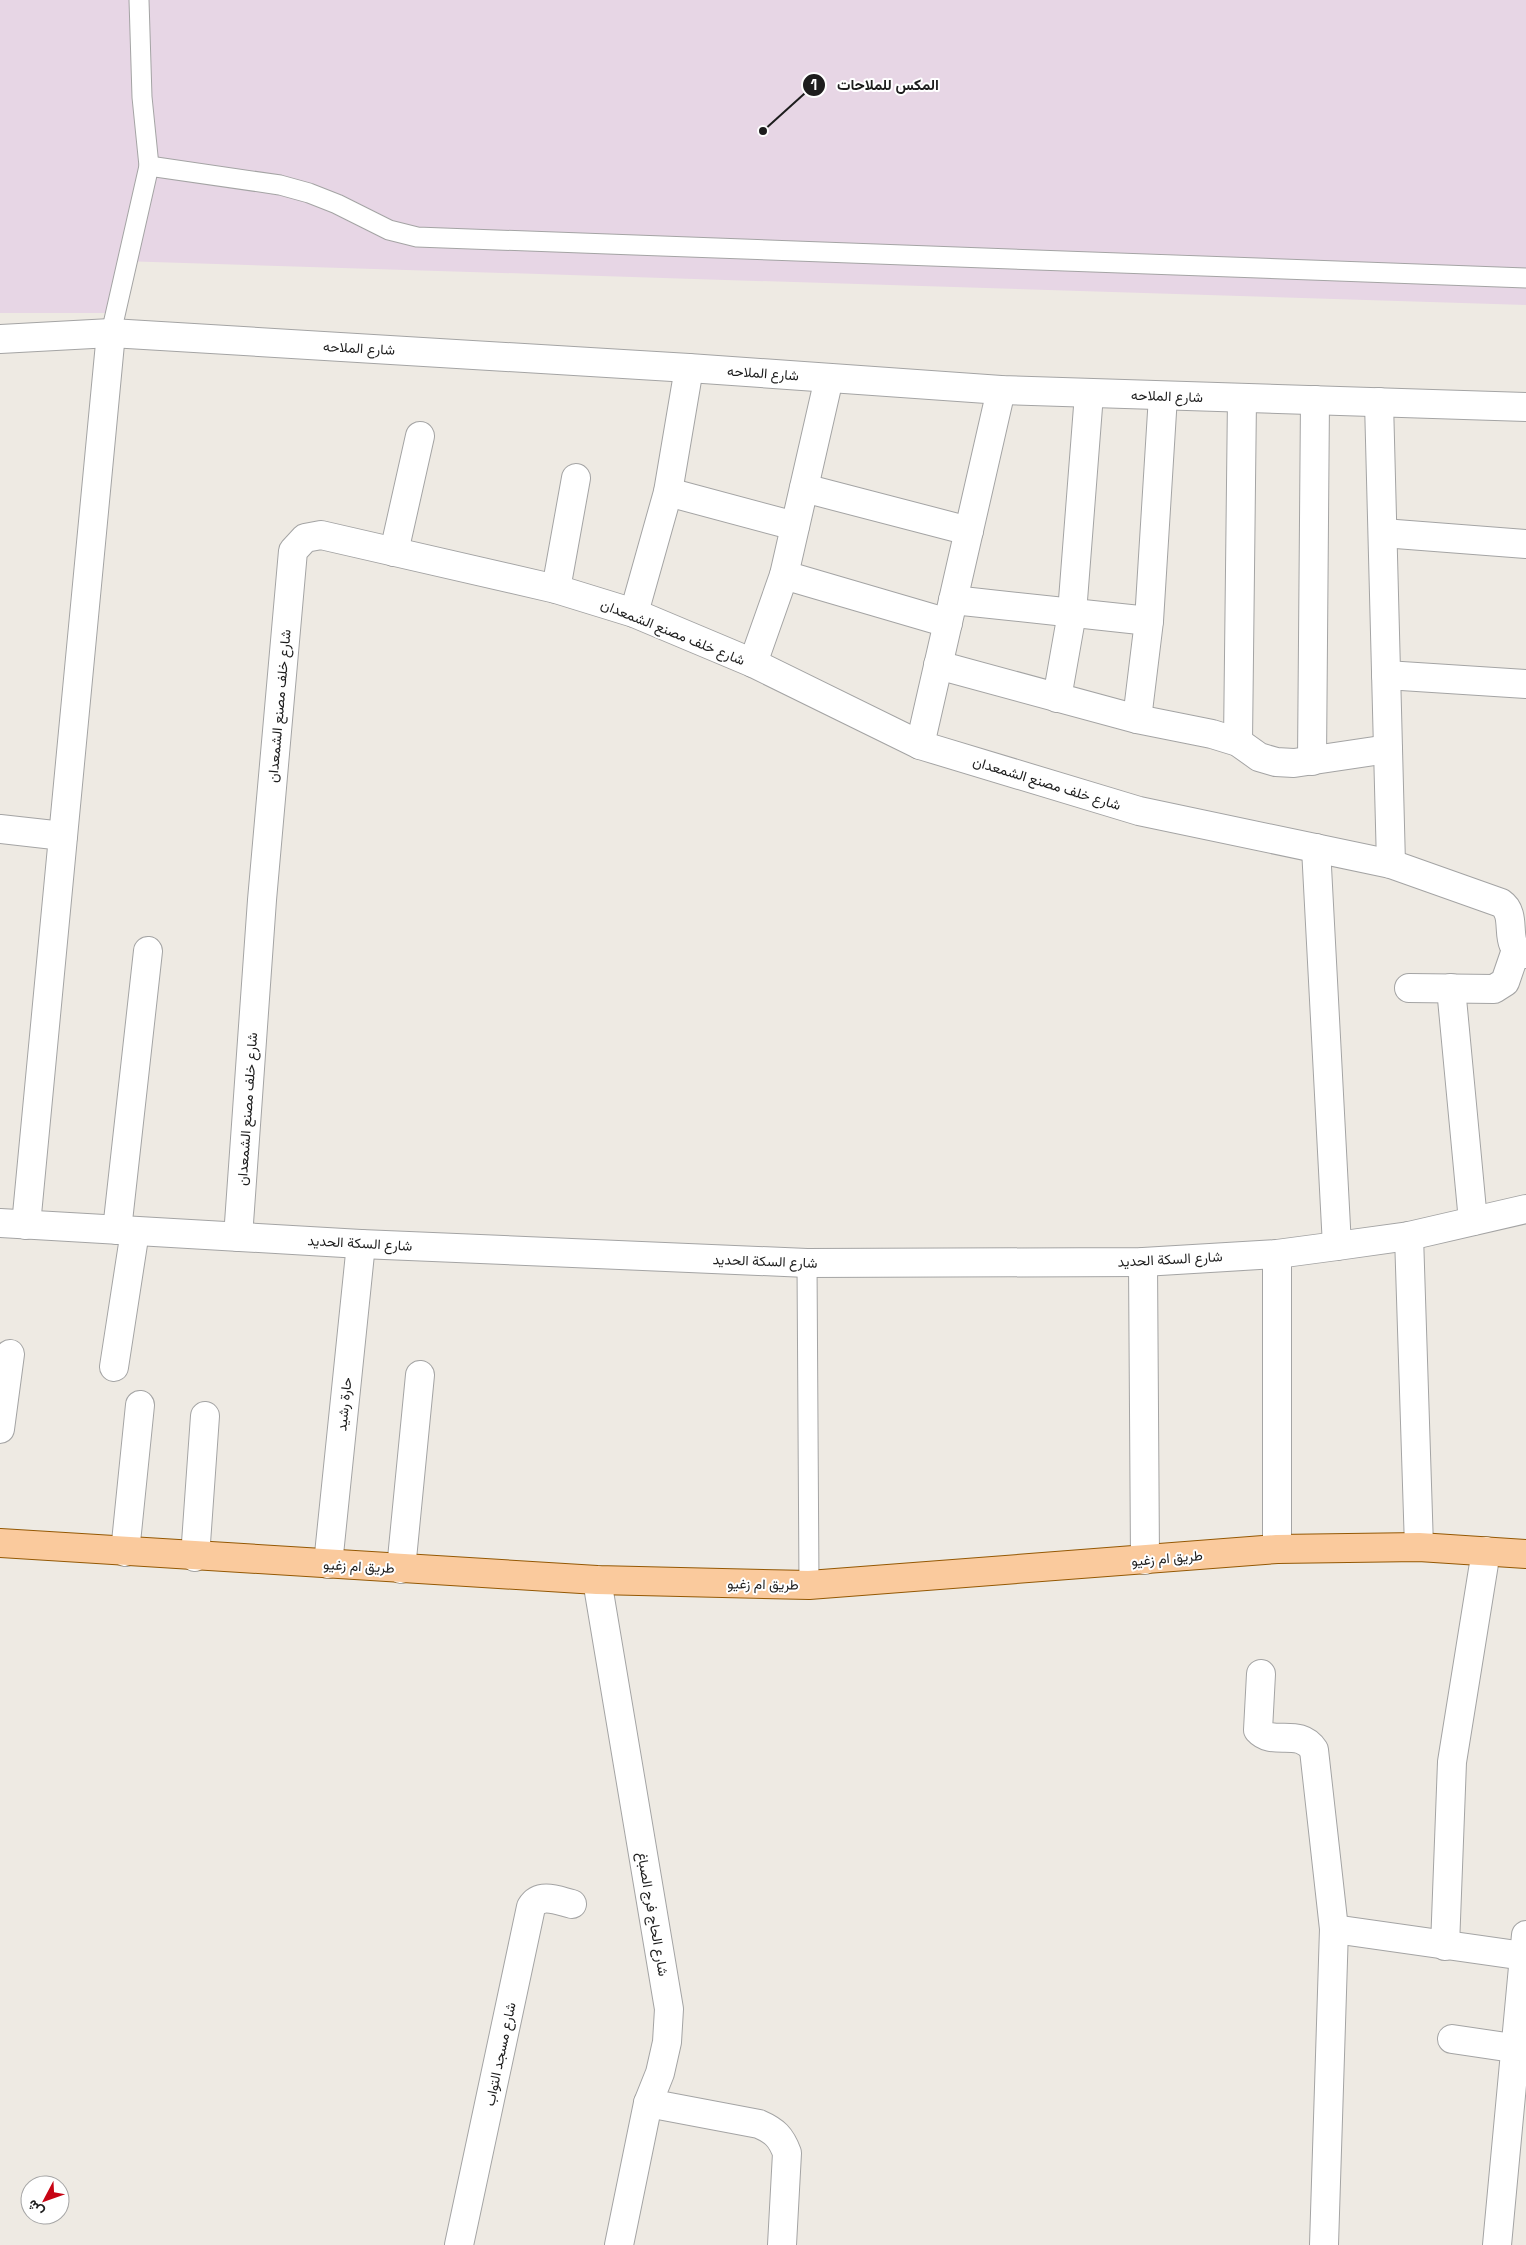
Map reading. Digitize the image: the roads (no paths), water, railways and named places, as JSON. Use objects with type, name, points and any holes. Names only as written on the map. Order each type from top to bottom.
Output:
[{"type":"main road","name":"طريق ام زغيو","points":[[0,1543],[195,1557],[597,1580],[809,1585],[1277,1549],[1419,1547],[1526,1554]]},
{"type":"street","name":"شارع الملاحه","points":[[0,339],[111,333],[689,368],[1001,390],[1526,408]]},
{"type":"street","points":[[13,1224],[63,836],[111,333]]},
{"type":"street","points":[[634,613],[668,492],[689,368]]},
{"type":"street","points":[[753,663],[784,575],[829,378]]},
{"type":"street","points":[[920,745],[1001,390]]},
{"type":"street","points":[[1057,698],[1072,612],[1089,394]]},
{"type":"street","points":[[1137,719],[1149,621],[1163,396]]},
{"type":"street","points":[[1238,742],[1242,398]]},
{"type":"street","points":[[1312,761],[1315,400]]},
{"type":"street","points":[[1379,402],[1391,864]]},
{"type":"street","points":[[394,552],[420,436]]},
{"type":"street","points":[[556,589],[576,478]]},
{"type":"street","points":[[804,488],[969,531]]},
{"type":"street","points":[[668,492],[795,526]]},
{"type":"street","points":[[1383,533],[1526,544]]},
{"type":"street","name":"شارع خلف مصنع الشمعدان","points":[[238,1237],[262,900],[293,550],[305,538],[322,535],[556,589],[634,613],[753,663],[920,745],[1139,811],[1391,864],[1505,906],[1510,916],[1512,941],[1521,952]]},
{"type":"street","points":[[784,575],[950,611],[1072,612],[1149,621]]},
{"type":"street","points":[[938,665],[1137,719],[1212,734],[1238,742],[1259,757],[1276,762],[1312,761],[1388,749]]},
{"type":"street","points":[[1386,675],[1526,684]]},
{"type":"street","points":[[0,828],[63,836]]},
{"type":"street","points":[[1316,848],[1337,1246]]},
{"type":"street","points":[[114,1367],[148,951]]},
{"type":"street","points":[[1409,988],[1494,988],[1505,982],[1521,952]]},
{"type":"street","points":[[1451,988],[1473,1222]]},
{"type":"street","name":"شارع السكة الحديد","points":[[13,1224],[361,1244],[808,1263],[1143,1262],[1277,1254],[1337,1246],[1409,1236],[1526,1210]]},
{"type":"street","points":[[1409,1236],[1419,1547]]},
{"type":"street","name":"حارة رشيد","points":[[328,1564],[361,1244]]},
{"type":"street","points":[[1277,1254],[1277,1549]]},
{"type":"street","points":[[1143,1262],[1146,1560]]},
{"type":"street","points":[[0,1429],[10,1354]]},
{"type":"street","points":[[401,1568],[420,1375]]},
{"type":"street","points":[[125,1552],[140,1405]]},
{"type":"street","points":[[195,1557],[205,1416]]},
{"type":"street","points":[[1445,1946],[1450,1783],[1486,1551]]},
{"type":"street","name":"شارع الحاج فرج الصباغ","points":[[597,1580],[669,2009],[666,2050],[660,2074],[648,2103],[619,2245]]},
{"type":"street","points":[[1261,1674],[1258,1730],[1266,1736],[1303,1738],[1310,1743],[1314,1750],[1334,1929],[1324,2245]]},
{"type":"street","name":"شارع مسجد التواب","points":[[459,2245],[531,1907],[534,1902],[543,1898],[572,1904]]},
{"type":"street","points":[[1334,1929],[1445,1946],[1525,1945],[1521,2049],[1497,2245]]},
{"type":"street","points":[[1452,2039],[1521,2049]]},
{"type":"street","points":[[648,2103],[760,2124],[773,2130],[782,2139],[787,2153],[782,2245]]},
{"type":"lane","points":[[111,333],[149,166],[142,97],[139,0]]},
{"type":"lane","points":[[149,166],[280,185],[309,193],[337,204],[390,230],[417,237],[1526,278]]},
{"type":"lane","points":[[808,1263],[809,1585]]},
{"type":"place","name":"المكس للملاحات","points":[[763,131]]}]
